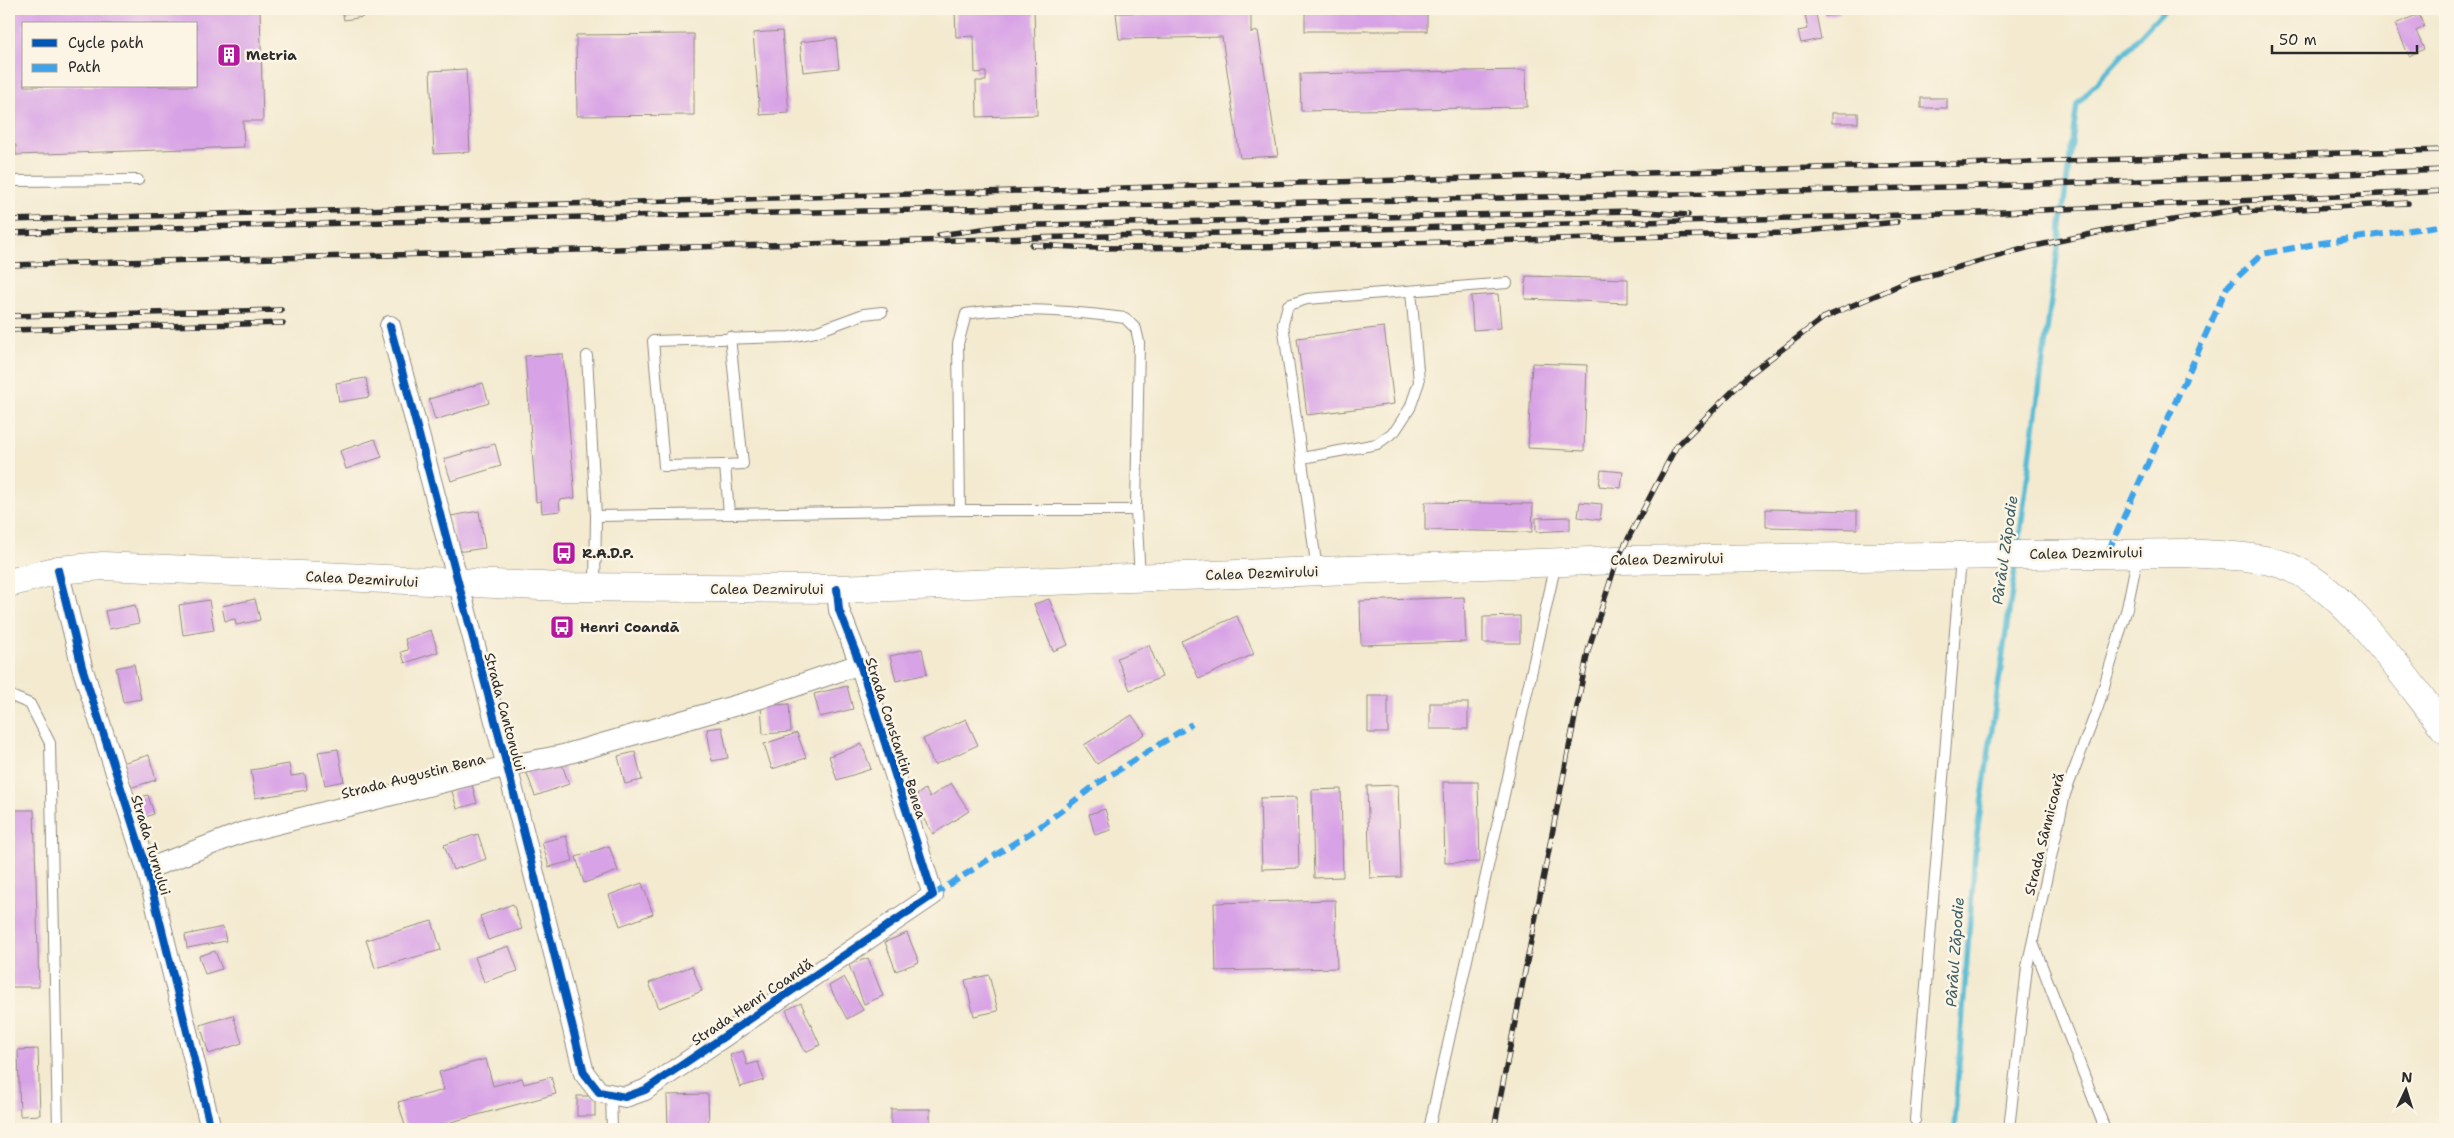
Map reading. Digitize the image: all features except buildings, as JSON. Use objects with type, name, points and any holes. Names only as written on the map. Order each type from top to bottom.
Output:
[{"type":"main road","name":"Calea Dezmirului","points":[[9,583],[58,570],[103,566],[459,584],[595,588],[836,589],[1556,562],[2108,552],[2238,556],[2284,566],[2319,583],[2364,627],[2445,729]]},
{"type":"street","name":"Strada Cantonului","points":[[390,326],[459,584],[584,1073],[599,1092],[611,1095]]},
{"type":"street","name":"Strada Turnului","points":[[58,570],[82,667],[147,869],[210,1129]]},
{"type":"street","name":"Strada Constantin Benea","points":[[836,589],[840,610],[860,664],[933,895]]},
{"type":"street","name":"Strada Augustin Bena","points":[[147,869],[241,833],[506,766],[564,756],[758,699],[860,664]]},
{"type":"street","name":"Strada Henri Coandă","points":[[611,1095],[625,1097],[645,1090],[933,895]]},
{"type":"lane","points":[[9,181],[138,180]]},
{"type":"lane","points":[[1318,571],[1283,324],[1288,305],[1306,299],[1507,283]]},
{"type":"lane","points":[[1302,458],[1377,444],[1395,432],[1410,408],[1419,382],[1411,290]]},
{"type":"lane","points":[[960,510],[958,344],[966,314],[986,311],[1094,314],[1126,318],[1136,329],[1139,342],[1136,510],[1140,578]]},
{"type":"lane","points":[[730,337],[743,464],[664,466],[653,341],[730,337],[790,337],[815,332],[864,314],[882,312]]},
{"type":"lane","points":[[587,356],[596,516],[595,588]]},
{"type":"lane","points":[[725,465],[729,514]]},
{"type":"lane","points":[[596,516],[960,510],[1136,510]]},
{"type":"lane","name":"Strada Sânnicoară","points":[[2009,1129],[2027,967],[2065,794],[2098,707],[2127,608],[2138,552]]},
{"type":"lane","points":[[1915,1120],[1965,554]]},
{"type":"lane","points":[[1428,1129],[1556,562]]},
{"type":"lane","points":[[9,695],[30,704],[50,743],[58,1129]]},
{"type":"lane","points":[[2033,942],[2105,1129]]},
{"type":"lane","points":[[611,1095],[612,1129]]},
{"type":"waterway","name":"Pârâul Zăpodie","points":[[2018,549],[2077,104],[2165,9]]},
{"type":"waterway","name":"Pârâul Zăpodie","points":[[1954,1129],[1976,840],[2016,563]]},
{"type":"railway","points":[[9,220],[2445,150]]},
{"type":"railway","points":[[9,233],[618,216],[1836,190],[2445,170]]},
{"type":"railway","points":[[9,265],[1981,213],[2445,191]]},
{"type":"railway","points":[[2241,212],[2408,203]]},
{"type":"railway","points":[[1494,1129],[1588,651],[1617,560],[1676,447],[1750,374],[1823,318],[1909,281],[2030,247],[2106,231],[2247,208]]},
{"type":"railway","points":[[939,235],[1004,226],[1632,211],[1688,215]]},
{"type":"railway","points":[[1032,245],[1095,248],[1257,247],[1786,233],[1897,222]]},
{"type":"railway","points":[[9,316],[281,310]]},
{"type":"railway","points":[[9,330],[283,323]]},
{"type":"marked path","points":[[2108,552],[2227,287],[2262,254],[2315,244],[2445,225]]},
{"type":"marked path","points":[[933,895],[1041,826],[1098,783],[1192,724]]},
{"type":"cycle path","points":[[390,326],[507,766],[584,1073],[599,1092],[625,1097],[645,1090],[933,895],[860,664],[839,610],[837,589]]},
{"type":"cycle path","points":[[58,570],[82,667],[147,869],[211,1129]]},
{"type":"place","name":"Metria","points":[[229,55]]},
{"type":"place","name":"R.A.D.P.","points":[[564,553]]},
{"type":"place","name":"Henri Coandă","points":[[562,627]]}]
